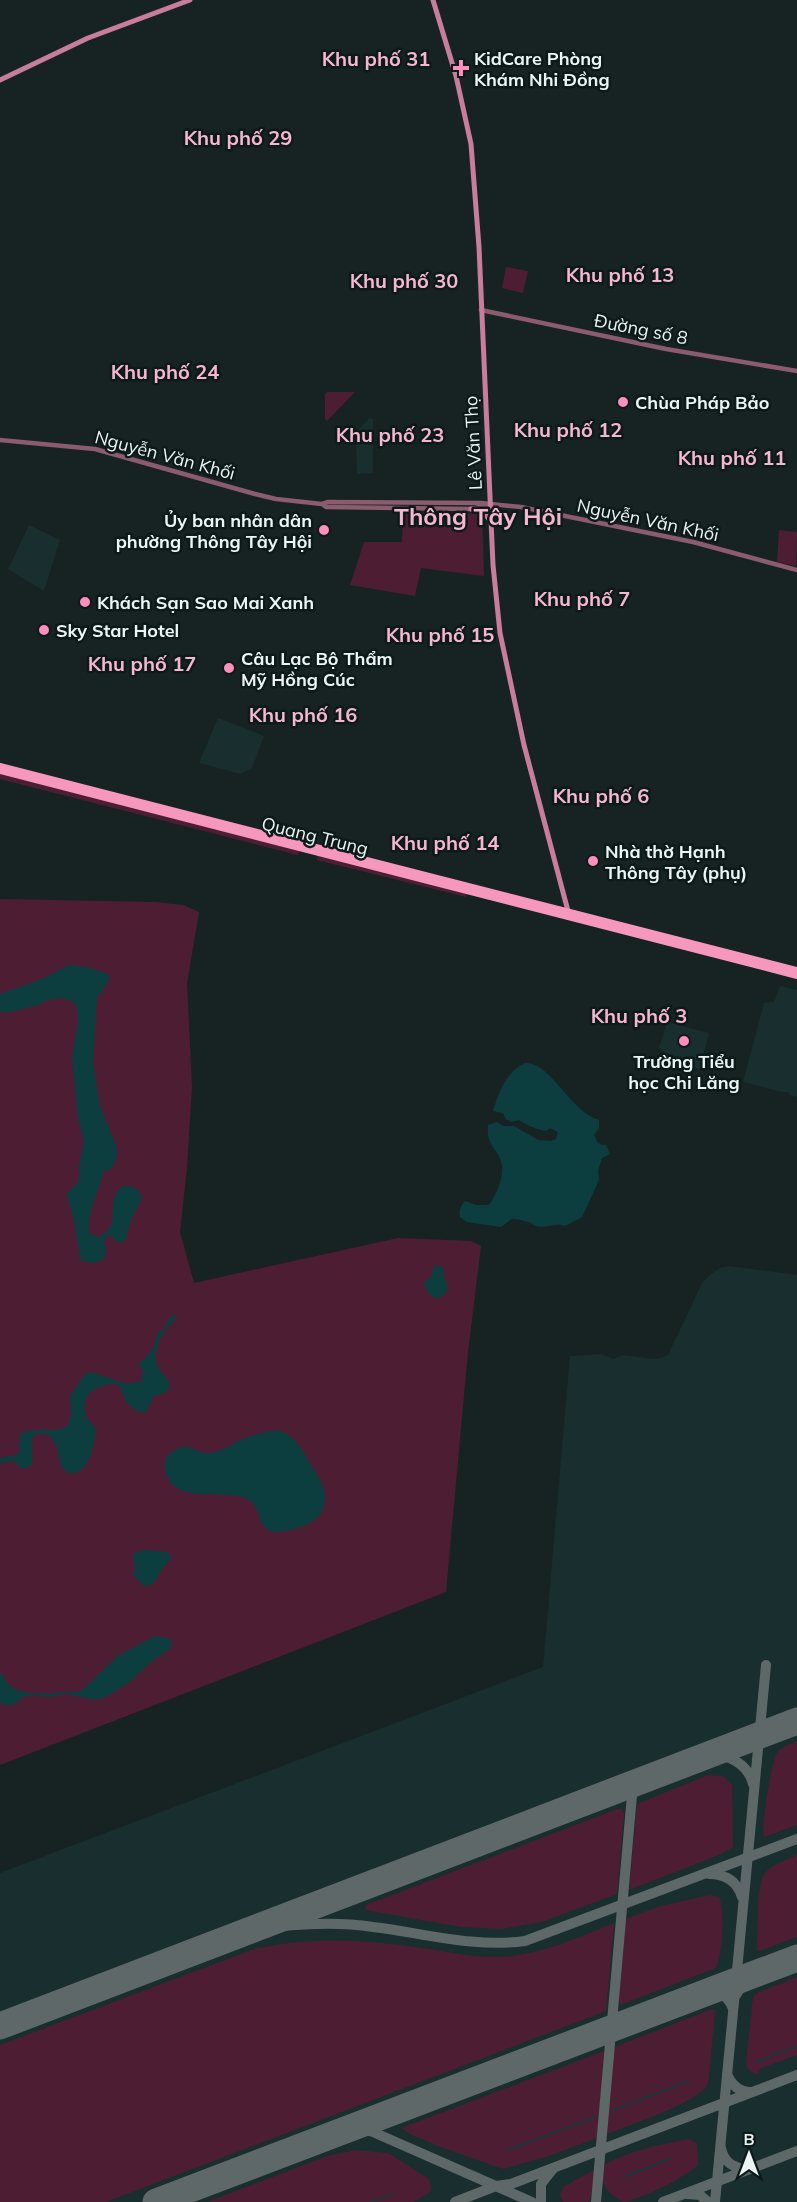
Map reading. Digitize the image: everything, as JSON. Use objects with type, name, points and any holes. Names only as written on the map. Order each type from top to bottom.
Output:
[{"type":"main road","points":[[0,80],[88,38],[190,0]]},
{"type":"main road","name":"Lê Văn Thọ","points":[[433,0],[456,76],[471,144],[479,247],[495,595],[500,633],[522,736],[568,914]]},
{"type":"main road","points":[[471,509],[484,513],[491,521]]},
{"type":"main road","name":"Quang Trung","points":[[0,766],[568,914],[797,970]]},
{"type":"main road","name":"Quang Trung","points":[[0,771],[307,847]]},
{"type":"main road","name":"Quang Trung","points":[[712,950],[797,975]]},
{"type":"street","name":"Đường số 8","points":[[481,310],[666,349],[797,371]]},
{"type":"street","name":"Nguyễn Văn Khối","points":[[0,440],[95,449],[276,499],[322,504],[328,502],[481,503],[532,509],[693,542],[797,570]]},
{"type":"street","name":"Nguyễn Văn Khối","points":[[322,504],[326,507],[471,509],[491,505]]},
{"type":"shaded area","points":[[506,267],[528,271],[523,293],[502,288]]},
{"type":"shaded area","points":[[327,392],[355,392],[327,421],[325,419],[325,394]]},
{"type":"shaded area","points":[[369,418],[373,419],[373,473],[357,474],[356,433]]},
{"type":"shaded area","points":[[403,511],[482,514],[484,576],[421,568],[415,596],[350,585],[364,542],[402,542]]},
{"type":"shaded area","points":[[29,525],[60,540],[44,591],[8,569]]},
{"type":"shaded area","points":[[779,530],[797,532],[796,566],[777,562]]},
{"type":"shaded area","points":[[218,718],[264,736],[252,768],[241,774],[199,763]]},
{"type":"shaded area","points":[[0,773],[300,850],[298,855],[0,779]]},
{"type":"shaded area","points":[[318,854],[467,893],[466,897],[317,860]]},
{"type":"shaded area","points":[[0,899],[155,902],[183,905],[199,912],[187,983],[192,1087],[180,1232],[194,1283],[398,1238],[471,1241],[481,1246],[468,1352],[446,1592],[0,1765]]},
{"type":"shaded area","points":[[780,986],[797,990],[797,1097],[789,1095],[789,1092],[743,1082],[764,1003],[774,1002]]},
{"type":"shaded area","name":"Trường Tiểu học Chi Lăng","points":[[667,1022],[709,1033],[700,1069],[678,1063],[659,1048]]},
{"type":"shaded area","points":[[729,1266],[797,1275],[797,2202],[0,2202],[0,1873],[543,1667],[570,1356],[601,1354],[613,1359],[623,1355],[653,1359],[668,1355],[702,1283],[720,1268]]},
{"type":"shaded area","points":[[797,1741],[797,1825],[764,1837],[769,1781],[777,1753]]},
{"type":"shaded area","points":[[708,1775],[722,1776],[732,1785],[733,1847],[719,1855],[629,1890],[637,1804]]},
{"type":"shaded area","points":[[622,1809],[624,1814],[617,1894],[542,1922],[501,1929],[461,1927],[365,1910],[366,1905]]},
{"type":"shaded area","points":[[797,1855],[797,1937],[759,1951],[757,1950],[761,1881],[764,1874],[775,1865]]},
{"type":"shaded area","points":[[709,1895],[719,1897],[723,1922],[716,1968],[620,2005],[618,1996],[626,1919],[657,1907]]},
{"type":"shaded area","points":[[614,1923],[606,2011],[106,2202],[0,2202],[0,2045],[259,1947],[342,1940],[402,1945],[474,1956],[507,1956],[539,1951]]},
{"type":"shaded area","points":[[797,1977],[797,2055],[761,2068],[757,2074],[752,2072],[746,2061],[753,1997],[759,1992]]},
{"type":"shaded area","points":[[712,2009],[715,2013],[708,2084],[702,2091],[677,2106],[604,2135],[612,2048]]},
{"type":"shaded area","points":[[604,2051],[597,2138],[546,2157],[503,2169],[438,2146],[401,2128]]},
{"type":"shaded area","points":[[689,2139],[697,2143],[698,2165],[684,2176],[651,2193],[623,2202],[606,2188],[600,2167],[610,2161],[654,2146]]},
{"type":"shaded area","points":[[356,2150],[388,2153],[426,2177],[430,2181],[429,2193],[413,2202],[207,2202],[327,2156]]},
{"type":"shaded area","points":[[594,2170],[593,2192],[589,2202],[563,2202],[560,2195],[563,2187]]},
{"type":"water","points":[[69,965],[87,967],[108,974],[109,977],[97,998],[93,1062],[100,1106],[116,1145],[117,1156],[112,1168],[103,1172],[91,1209],[89,1233],[97,1237],[109,1228],[113,1216],[114,1198],[120,1188],[131,1186],[142,1198],[131,1220],[125,1241],[119,1243],[111,1236],[106,1236],[105,1256],[96,1263],[80,1259],[75,1224],[67,1196],[79,1181],[79,1166],[84,1142],[78,1119],[72,1057],[78,1021],[77,1007],[71,1001],[61,998],[11,1012],[0,1012],[0,994],[44,978]]},
{"type":"water","points":[[525,1063],[543,1070],[579,1108],[599,1120],[599,1128],[594,1135],[598,1143],[606,1145],[610,1154],[602,1158],[598,1171],[599,1180],[582,1217],[565,1226],[538,1227],[530,1222],[514,1219],[501,1227],[467,1222],[460,1217],[460,1209],[465,1201],[476,1205],[489,1205],[501,1181],[502,1165],[489,1139],[488,1125],[497,1122],[503,1126],[514,1126],[538,1140],[556,1139],[558,1132],[550,1128],[546,1131],[519,1120],[511,1122],[503,1113],[493,1111],[508,1077]]},
{"type":"water","points":[[434,1265],[444,1268],[443,1275],[448,1286],[446,1293],[438,1299],[430,1295],[424,1285],[425,1281],[431,1277]]},
{"type":"water","points":[[174,1315],[177,1318],[164,1333],[156,1354],[158,1367],[170,1387],[166,1392],[153,1397],[146,1413],[137,1411],[130,1405],[117,1384],[96,1388],[87,1396],[85,1409],[88,1419],[96,1429],[91,1455],[84,1467],[74,1473],[64,1470],[60,1464],[55,1443],[50,1436],[43,1434],[36,1434],[32,1439],[32,1464],[27,1468],[20,1468],[15,1461],[0,1463],[0,1458],[19,1454],[20,1434],[32,1430],[57,1430],[67,1426],[71,1416],[70,1396],[86,1373],[98,1374],[126,1383],[141,1381],[143,1373],[139,1363],[149,1354],[157,1334],[165,1328],[167,1320]]},
{"type":"water","points":[[278,1430],[291,1437],[300,1447],[324,1491],[324,1507],[315,1520],[307,1525],[287,1531],[270,1531],[263,1525],[257,1509],[249,1500],[233,1495],[185,1492],[169,1480],[165,1460],[178,1448],[187,1447],[213,1453],[251,1436]]},
{"type":"water","points":[[143,1550],[167,1552],[171,1559],[155,1582],[145,1587],[133,1575],[135,1569],[133,1554]]},
{"type":"water","points":[[155,1636],[170,1639],[172,1642],[170,1649],[151,1662],[130,1682],[106,1697],[96,1700],[66,1694],[51,1697],[30,1695],[23,1697],[14,1705],[4,1705],[0,1702],[0,1673],[8,1684],[26,1692],[80,1692],[119,1655]]},
{"type":"waterway","points":[[756,2062],[797,2046]]},
{"type":"waterway","points":[[613,2110],[688,2081]]},
{"type":"waterway","points":[[508,2150],[595,2117]]},
{"type":"waterway","points":[[624,2177],[671,2158]]},
{"type":"waterway","points":[[371,2202],[392,2194]]},
{"type":"taxiway","points":[[715,2202],[766,1665]]},
{"type":"taxiway","points":[[709,1755],[724,1756],[737,1762],[747,1771],[753,1784]]},
{"type":"taxiway","points":[[596,2202],[633,1784]]},
{"type":"taxiway","points":[[249,1931],[295,1925],[342,1924],[486,1943],[525,1941],[797,1839]]},
{"type":"taxiway","points":[[709,1874],[721,1875],[730,1879],[742,1897]]},
{"type":"taxiway","points":[[736,1995],[743,1984],[756,1973]]},
{"type":"taxiway","points":[[708,1991],[724,1996],[733,2009]]},
{"type":"taxiway","points":[[727,2074],[737,2088],[753,2092]]},
{"type":"taxiway","points":[[455,2202],[496,2186],[511,2184],[797,2075]]},
{"type":"taxiway","points":[[354,2127],[373,2132],[532,2202]]},
{"type":"taxiway","points":[[721,2148],[730,2164],[747,2170]]},
{"type":"taxiway","points":[[663,2202],[797,2151]]},
{"type":"taxiway","points":[[541,2202],[541,2184],[553,2169]]},
{"type":"taxiway","points":[[687,2194],[700,2195],[708,2202]]},
{"type":"runway","points":[[0,2026],[797,1721]]},
{"type":"runway","points":[[156,2202],[797,1958]]},
{"type":"place","name":"KidCare Phòng Khám Nhi Đồng","points":[[461,68]]},
{"type":"place","name":"Chùa Pháp Bảo","points":[[623,402]]},
{"type":"place","name":"Ủy ban nhân dân phường Thông Tây Hội","points":[[324,530]]},
{"type":"place","name":"Khách Sạn Sao Mai Xanh","points":[[85,602]]},
{"type":"place","name":"Sky Star Hotel","points":[[44,630]]},
{"type":"place","name":"Câu Lạc Bộ Thẩm Mỹ Hồng Cúc","points":[[229,668]]},
{"type":"place","name":"Nhà thờ Hạnh Thông Tây (phụ)","points":[[593,861]]},
{"type":"place","name":"Trường Tiểu học Chi Lăng","points":[[684,1041]]},
{"type":"district","name":"Khu phố 31","points":[[376,58]]},
{"type":"district","name":"Khu phố 29","points":[[238,137]]},
{"type":"district","name":"Khu phố 13","points":[[620,274]]},
{"type":"district","name":"Khu phố 30","points":[[404,280]]},
{"type":"district","name":"Khu phố 24","points":[[165,371]]},
{"type":"district","name":"Khu phố 12","points":[[568,429]]},
{"type":"district","name":"Khu phố 23","points":[[390,434]]},
{"type":"district","name":"Khu phố 11","points":[[732,457]]},
{"type":"district","name":"Thông Tây Hội","points":[[478,516]]},
{"type":"district","name":"Khu phố 7","points":[[582,598]]},
{"type":"district","name":"Khu phố 15","points":[[440,634]]},
{"type":"district","name":"Khu phố 17","points":[[142,663]]},
{"type":"district","name":"Khu phố 16","points":[[303,714]]},
{"type":"district","name":"Khu phố 6","points":[[601,795]]},
{"type":"district","name":"Khu phố 14","points":[[445,842]]},
{"type":"district","name":"Khu phố 3","points":[[639,1015]]}]
